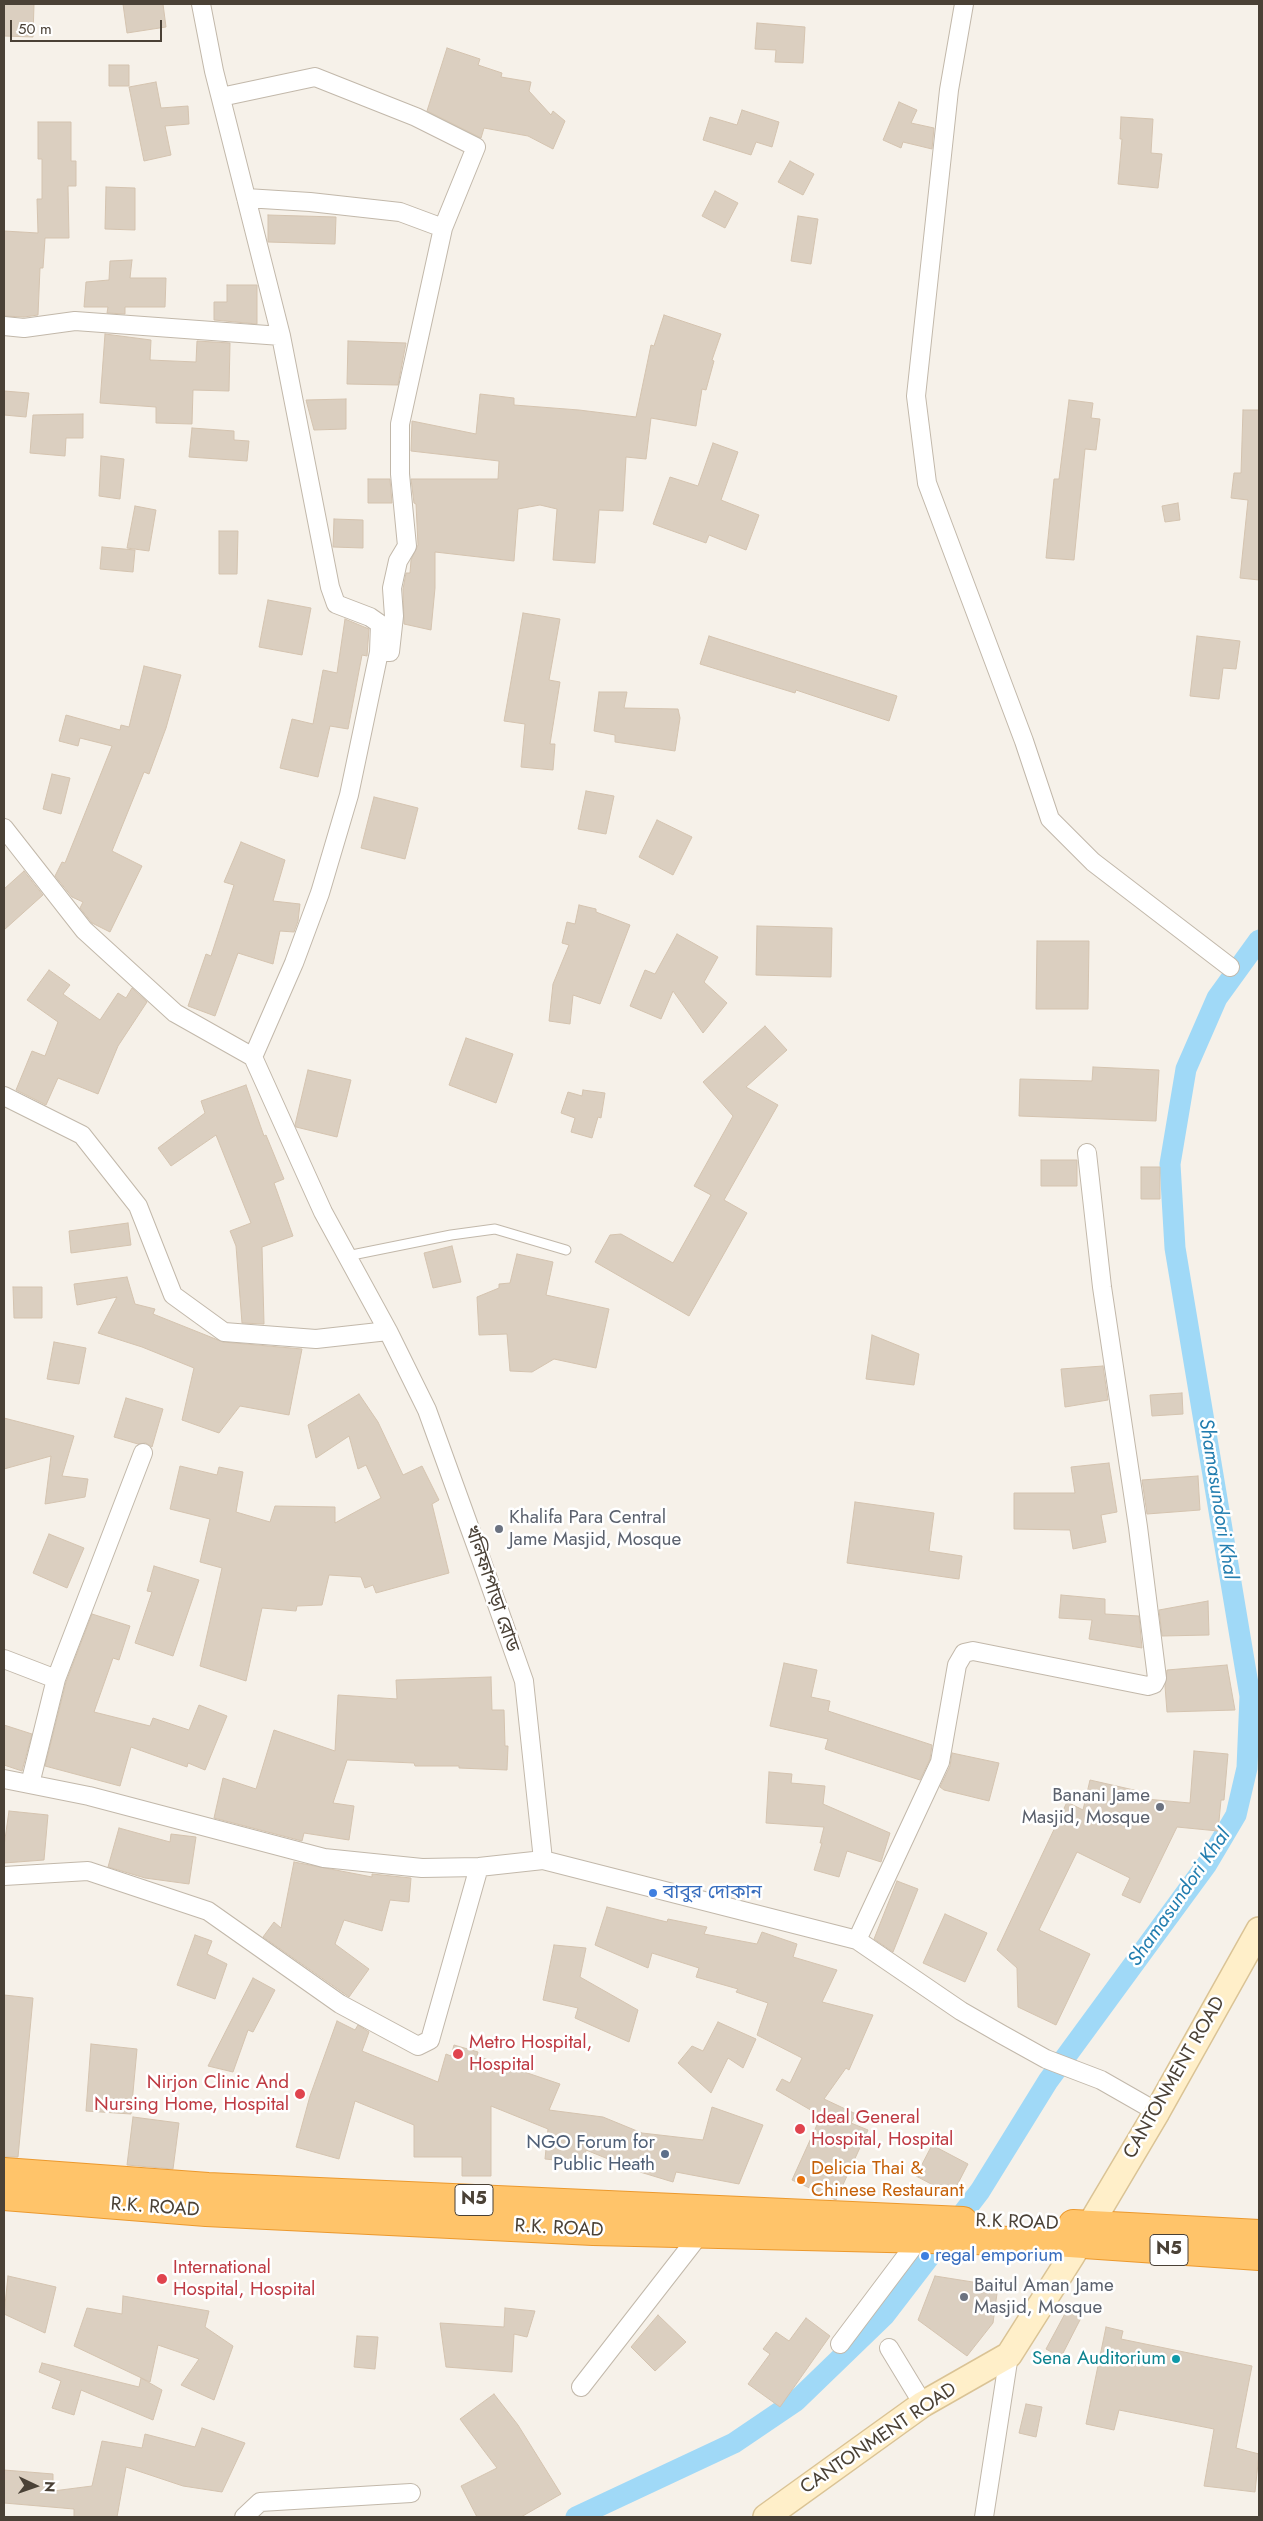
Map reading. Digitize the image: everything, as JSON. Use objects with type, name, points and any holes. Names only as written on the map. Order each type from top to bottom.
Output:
[{"type":"highway","name":"R.K. ROAD","points":[[4,2172],[208,2188],[933,2232]]},
{"type":"highway","name":"R.K. ROAD","points":[[4,2196],[206,2212],[700,2234],[933,2232]]},
{"type":"highway","name":"R.K ROAD","points":[[933,2232],[1017,2232],[1075,2237]]},
{"type":"highway","name":"N5","points":[[1017,2232],[1259,2256]]},
{"type":"highway","name":"N5","points":[[1075,2237],[1259,2234]]},
{"type":"main road","name":"CANTONMENT ROAD","points":[[766,2517],[923,2404],[1010,2356],[1075,2237],[1157,2112],[1259,1930]]},
{"type":"street","points":[[4,828],[84,930],[175,1013],[253,1057],[294,963],[320,893],[349,795],[379,652],[380,624],[370,617],[336,604],[330,587],[281,336],[264,262],[221,97],[201,4]]},
{"type":"street","points":[[964,4],[949,90],[916,396],[927,483],[1024,741],[1050,819],[1093,862],[1230,967]]},
{"type":"street","points":[[221,97],[315,77],[416,117],[476,147],[443,228],[400,424],[400,474],[407,546],[398,561],[392,588],[394,616],[390,652],[379,652]]},
{"type":"street","points":[[246,198],[310,202],[400,212],[443,228]]},
{"type":"street","points":[[4,326],[24,328],[75,321],[281,336]]},
{"type":"street","name":"খলিফাপাড়া রোড","points":[[253,1057],[323,1212],[388,1331],[427,1410],[524,1682],[543,1860]]},
{"type":"street","points":[[4,1096],[82,1135],[138,1206],[173,1295],[224,1332],[316,1339],[388,1331]]},
{"type":"street","points":[[857,1940],[940,1762],[957,1665],[964,1653],[973,1651],[1148,1686],[1154,1684],[1157,1678],[1138,1527],[1102,1287],[1087,1153]]},
{"type":"street","points":[[30,1784],[56,1679],[142,1453]]},
{"type":"street","points":[[4,1660],[56,1679]]},
{"type":"street","points":[[4,1779],[89,1796],[324,1858],[422,1868],[479,1867],[543,1860],[857,1940],[961,2011],[1046,2059],[1101,2080],[1157,2112]]},
{"type":"street","points":[[4,1876],[88,1871],[208,1911],[340,2004],[418,2046],[430,2040],[479,1867]]},
{"type":"street","points":[[840,2344],[933,2232]]},
{"type":"street","points":[[581,2387],[700,2234]]},
{"type":"street","points":[[889,2348],[923,2404]]},
{"type":"street","points":[[984,2517],[1010,2356]]},
{"type":"street","points":[[244,2517],[260,2502],[411,2493]]},
{"type":"lane","points":[[347,1256],[451,1235],[496,1229],[566,1250]]},
{"type":"building","points":[[4,4],[34,4],[33,37],[4,36]]},
{"type":"building","points":[[123,4],[163,4],[166,27],[127,33]]},
{"type":"building","points":[[757,23],[805,27],[803,63],[775,62],[776,50],[755,49]]},
{"type":"building","points":[[447,48],[480,59],[478,65],[502,73],[501,77],[531,82],[529,91],[551,115],[553,111],[565,121],[553,149],[528,136],[484,128],[481,138],[427,111]]},
{"type":"building","points":[[109,65],[129,65],[129,86],[109,86]]},
{"type":"building","points":[[156,82],[161,108],[188,106],[189,124],[165,126],[171,155],[144,161],[129,87]]},
{"type":"building","points":[[899,102],[917,110],[911,123],[934,128],[932,149],[903,142],[901,148],[883,140]]},
{"type":"building","points":[[742,110],[779,122],[772,147],[756,142],[751,155],[703,140],[710,117],[737,125]]},
{"type":"building","points":[[1121,117],[1153,119],[1151,153],[1162,154],[1158,188],[1118,184],[1122,139],[1120,139]]},
{"type":"building","points":[[38,122],[71,122],[71,161],[76,161],[76,186],[68,186],[69,238],[45,238],[43,268],[40,268],[38,315],[24,317],[4,316],[4,231],[38,233],[37,199],[42,199],[42,159],[38,159]]},
{"type":"building","points":[[790,161],[814,174],[803,195],[778,182]]},
{"type":"building","points":[[106,187],[135,188],[135,230],[105,229]]},
{"type":"building","points":[[715,191],[738,203],[725,228],[702,216]]},
{"type":"building","points":[[268,215],[336,217],[335,244],[268,242]]},
{"type":"building","points":[[798,216],[818,219],[811,264],[791,261]]},
{"type":"building","points":[[132,260],[130,278],[166,278],[165,307],[125,307],[125,314],[107,313],[108,307],[84,307],[86,282],[109,280],[110,261]]},
{"type":"building","points":[[227,285],[257,285],[257,324],[214,320],[214,302],[227,302]]},
{"type":"building","points":[[664,315],[721,334],[712,360],[714,361],[706,390],[702,389],[696,426],[651,418],[646,459],[626,457],[623,511],[599,510],[595,563],[553,560],[557,509],[540,505],[518,509],[514,561],[435,552],[435,588],[431,630],[404,624],[403,589],[406,573],[410,573],[411,560],[418,545],[416,504],[414,503],[411,479],[498,479],[499,461],[411,451],[412,421],[476,434],[480,394],[514,398],[514,405],[636,417],[651,345],[654,346]]},
{"type":"building","points":[[105,334],[151,340],[150,360],[196,362],[197,341],[230,343],[229,391],[193,390],[192,424],[156,423],[156,407],[100,403]]},
{"type":"building","points":[[348,341],[406,343],[398,385],[347,384]]},
{"type":"building","points":[[4,391],[29,393],[26,417],[4,415]]},
{"type":"building","points":[[346,399],[346,429],[314,430],[306,400]]},
{"type":"building","points":[[1069,400],[1093,403],[1091,418],[1100,419],[1096,450],[1085,449],[1074,560],[1046,558],[1054,479],[1059,479]]},
{"type":"building","points":[[1243,410],[1259,410],[1259,580],[1240,578],[1248,500],[1231,498],[1234,473],[1241,473]]},
{"type":"building","points":[[83,414],[83,438],[66,438],[65,456],[30,453],[33,415]]},
{"type":"building","points":[[192,428],[234,431],[234,440],[249,441],[247,461],[189,457]]},
{"type":"building","points":[[713,443],[738,452],[721,500],[759,515],[746,550],[709,535],[706,543],[653,524],[670,477],[698,486]]},
{"type":"building","points":[[101,456],[124,459],[120,499],[99,496]]},
{"type":"building","points":[[368,479],[390,479],[392,503],[368,503]]},
{"type":"building","points":[[1178,503],[1180,520],[1165,522],[1162,506]]},
{"type":"building","points":[[135,506],[156,510],[149,551],[127,548]]},
{"type":"building","points":[[334,519],[363,520],[363,548],[333,547]]},
{"type":"building","points":[[219,531],[238,531],[237,574],[219,574]]},
{"type":"building","points":[[102,547],[135,550],[133,572],[100,569]]},
{"type":"building","points":[[268,600],[311,608],[302,655],[259,647]]},
{"type":"building","points":[[523,613],[560,619],[549,680],[560,682],[550,744],[555,744],[553,770],[521,767],[525,724],[504,721]]},
{"type":"building","points":[[345,619],[369,629],[367,656],[362,655],[348,729],[330,726],[318,777],[280,768],[292,719],[313,724],[323,670],[337,673]]},
{"type":"building","points":[[709,636],[897,696],[889,721],[796,690],[795,693],[700,664]]},
{"type":"building","points":[[1197,636],[1240,641],[1236,669],[1223,668],[1219,699],[1190,696]]},
{"type":"building","points":[[144,666],[181,675],[166,728],[149,774],[144,772],[112,851],[142,866],[110,932],[92,923],[80,908],[83,902],[72,897],[55,876],[62,862],[65,863],[112,746],[80,738],[78,746],[59,741],[66,715],[120,730],[121,725],[129,727]]},
{"type":"building","points":[[599,692],[627,692],[624,708],[678,709],[680,718],[675,751],[615,742],[615,735],[594,731]]},
{"type":"building","points":[[52,774],[70,778],[61,814],[43,809]]},
{"type":"building","points":[[586,791],[614,796],[606,834],[578,829]]},
{"type":"building","points":[[374,797],[418,808],[405,859],[361,848]]},
{"type":"building","points":[[657,820],[692,837],[673,875],[639,857]]},
{"type":"building","points":[[241,842],[285,860],[273,901],[300,904],[298,921],[294,932],[280,931],[273,964],[238,953],[215,1016],[188,1006],[206,954],[211,956],[234,885],[224,882]]},
{"type":"building","points":[[24,871],[43,895],[4,930],[4,889]]},
{"type":"building","points":[[579,905],[596,909],[596,912],[630,925],[600,1004],[573,995],[570,1024],[549,1021],[553,984],[569,945],[562,943],[567,922],[575,924]]},
{"type":"building","points":[[757,926],[832,928],[831,977],[756,975]]},
{"type":"building","points":[[677,934],[718,957],[704,982],[727,1003],[703,1033],[673,991],[661,1019],[630,1006],[645,970],[655,974]]},
{"type":"building","points":[[1037,941],[1089,941],[1088,1009],[1036,1009]]},
{"type":"building","points":[[49,970],[70,985],[63,994],[100,1020],[118,993],[126,998],[132,988],[147,1002],[118,1046],[98,1094],[58,1078],[46,1105],[16,1090],[32,1051],[45,1056],[58,1022],[27,1000]]},
{"type":"building","points":[[765,1026],[787,1050],[746,1087],[778,1105],[724,1200],[747,1213],[689,1316],[595,1262],[610,1235],[621,1234],[673,1263],[711,1195],[694,1186],[733,1116],[703,1082]]},
{"type":"building","points":[[466,1038],[513,1054],[496,1103],[449,1085]]},
{"type":"building","points":[[1093,1067],[1159,1070],[1156,1121],[1019,1116],[1020,1079],[1092,1081]]},
{"type":"building","points":[[308,1070],[351,1080],[337,1137],[296,1127],[295,1125]]},
{"type":"building","points":[[246,1085],[264,1136],[266,1135],[284,1179],[274,1183],[293,1236],[262,1247],[264,1324],[242,1323],[236,1246],[230,1231],[251,1223],[216,1135],[171,1166],[158,1148],[205,1113],[201,1101]]},
{"type":"building","points":[[583,1090],[605,1093],[601,1118],[598,1117],[592,1138],[571,1132],[575,1118],[561,1113],[568,1092],[582,1096]]},
{"type":"building","points":[[1041,1160],[1077,1160],[1077,1186],[1041,1186]]},
{"type":"building","points":[[1141,1167],[1160,1167],[1160,1199],[1141,1199]]},
{"type":"building","points":[[128,1223],[131,1245],[71,1253],[69,1231]]},
{"type":"building","points":[[452,1246],[461,1282],[433,1288],[424,1253]]},
{"type":"building","points":[[517,1254],[553,1262],[546,1295],[609,1309],[596,1368],[554,1359],[532,1372],[510,1371],[507,1334],[479,1335],[477,1297],[499,1288],[499,1284],[510,1283]]},
{"type":"building","points":[[127,1277],[135,1304],[155,1309],[153,1314],[223,1342],[302,1349],[289,1415],[240,1406],[219,1433],[182,1420],[194,1368],[142,1347],[98,1333],[117,1297],[77,1305],[74,1284]]},
{"type":"building","points":[[13,1287],[42,1287],[42,1318],[14,1318]]},
{"type":"building","points":[[872,1335],[919,1354],[914,1385],[866,1379]]},
{"type":"building","points":[[54,1342],[86,1348],[79,1384],[47,1379]]},
{"type":"building","points":[[1103,1366],[1108,1400],[1065,1407],[1061,1369]]},
{"type":"building","points":[[1182,1393],[1183,1414],[1152,1416],[1150,1395]]},
{"type":"building","points":[[359,1394],[378,1422],[403,1475],[422,1466],[439,1500],[432,1504],[449,1573],[376,1593],[373,1585],[365,1588],[361,1577],[329,1575],[322,1605],[297,1606],[296,1611],[262,1608],[246,1681],[200,1666],[222,1568],[200,1562],[210,1519],[170,1509],[180,1466],[217,1475],[219,1467],[243,1472],[236,1512],[270,1522],[275,1506],[335,1507],[335,1523],[381,1498],[366,1465],[358,1469],[349,1436],[316,1458],[308,1425]]},
{"type":"building","points":[[126,1398],[163,1409],[152,1447],[146,1443],[138,1444],[114,1437]]},
{"type":"building","points":[[4,1418],[74,1436],[62,1476],[88,1479],[85,1497],[45,1504],[51,1456],[4,1469]]},
{"type":"building","points":[[1109,1463],[1117,1512],[1101,1515],[1106,1542],[1073,1549],[1070,1530],[1014,1529],[1014,1493],[1075,1493],[1071,1467]]},
{"type":"building","points":[[1198,1476],[1200,1510],[1147,1514],[1142,1480]]},
{"type":"building","points":[[855,1502],[934,1513],[929,1551],[962,1556],[959,1579],[847,1563]]},
{"type":"building","points":[[49,1534],[84,1548],[67,1588],[33,1573]]},
{"type":"building","points":[[154,1566],[199,1580],[173,1656],[135,1643],[152,1592],[147,1591]]},
{"type":"building","points":[[1061,1595],[1105,1599],[1105,1614],[1139,1616],[1142,1648],[1089,1639],[1092,1620],[1059,1618]]},
{"type":"building","points":[[1208,1601],[1209,1635],[1162,1636],[1159,1610]]},
{"type":"building","points":[[92,1614],[130,1626],[119,1660],[113,1658],[94,1712],[150,1726],[153,1718],[189,1730],[199,1705],[227,1716],[205,1770],[188,1763],[187,1767],[131,1747],[120,1786],[45,1766],[66,1682]]},
{"type":"building","points":[[784,1663],[817,1670],[811,1697],[830,1701],[828,1711],[932,1745],[930,1759],[920,1780],[825,1749],[828,1739],[770,1726]]},
{"type":"building","points":[[1227,1665],[1235,1710],[1167,1712],[1165,1686],[1167,1670]]},
{"type":"building","points":[[491,1677],[492,1710],[504,1710],[505,1746],[508,1746],[507,1770],[459,1768],[459,1766],[415,1766],[414,1763],[347,1760],[333,1803],[354,1806],[349,1840],[304,1833],[302,1841],[214,1818],[223,1778],[256,1789],[274,1730],[335,1751],[338,1695],[397,1699],[396,1680]]},
{"type":"building","points":[[4,1725],[32,1734],[22,1771],[4,1765]]},
{"type":"building","points":[[1194,1751],[1228,1754],[1224,1800],[1221,1800],[1218,1831],[1177,1827],[1140,1903],[1122,1895],[1130,1878],[1077,1852],[1039,1930],[1090,1954],[1056,2025],[1018,2007],[1017,1968],[997,1950],[1067,1802],[1083,1810],[1090,1780],[1147,1793],[1146,1799],[1190,1803]]},
{"type":"building","points":[[952,1753],[999,1763],[989,1801],[944,1790],[940,1787],[950,1766]]},
{"type":"building","points":[[769,1772],[792,1774],[791,1783],[825,1786],[823,1804],[890,1833],[881,1862],[847,1851],[839,1877],[814,1870],[822,1843],[820,1843],[824,1827],[766,1823]]},
{"type":"building","points":[[9,1811],[48,1815],[44,1860],[4,1863],[4,1846]]},
{"type":"building","points":[[119,1828],[170,1842],[171,1834],[196,1837],[189,1884],[145,1878],[108,1867]]},
{"type":"building","points":[[294,1862],[372,1877],[372,1874],[411,1878],[409,1902],[390,1900],[382,1931],[344,1920],[335,1944],[369,1969],[349,1997],[263,1937],[274,1922],[281,1928]]},
{"type":"building","points":[[897,1881],[918,1889],[893,1952],[874,1939]]},
{"type":"building","points":[[607,1907],[667,1922],[668,1919],[707,1927],[704,1934],[757,1944],[762,1932],[797,1944],[793,1957],[837,1970],[822,2002],[873,2015],[849,2070],[846,2068],[824,2099],[856,2114],[851,2123],[868,2130],[836,2200],[792,2180],[821,2116],[776,2090],[782,2079],[790,2083],[802,2058],[757,2035],[768,2003],[736,1992],[738,1989],[696,1977],[699,1968],[652,1953],[648,1968],[595,1945]]},
{"type":"building","points":[[945,1914],[987,1933],[965,1982],[923,1963]]},
{"type":"building","points":[[195,1935],[212,1941],[207,1954],[227,1964],[215,1999],[177,1985]]},
{"type":"building","points":[[554,1945],[586,1948],[580,1977],[638,2010],[629,2042],[575,2018],[578,2008],[543,2000]]},
{"type":"building","points":[[253,1978],[275,1990],[253,2032],[248,2030],[233,2072],[208,2066]]},
{"type":"building","points":[[4,1995],[33,1998],[18,2157],[4,2157]]},
{"type":"building","points":[[337,2021],[355,2030],[358,2025],[369,2032],[362,2051],[438,2082],[446,2054],[451,2056],[454,2045],[478,2052],[477,2056],[560,2084],[549,2110],[603,2117],[642,2133],[703,2140],[712,2107],[763,2125],[739,2184],[676,2172],[673,2182],[640,2172],[586,2150],[584,2163],[545,2159],[548,2129],[491,2106],[491,2176],[462,2176],[462,2157],[414,2157],[414,2125],[355,2101],[339,2159],[296,2147],[310,2096]]},
{"type":"building","points":[[718,2022],[756,2039],[743,2068],[728,2058],[711,2093],[678,2063],[692,2046],[703,2051]]},
{"type":"building","points":[[91,2044],[137,2049],[131,2114],[86,2111]]},
{"type":"building","points":[[133,2117],[179,2123],[173,2169],[127,2165]]},
{"type":"building","points":[[932,2145],[968,2164],[952,2195],[916,2176]]},
{"type":"building","points":[[8,2276],[56,2287],[45,2333],[4,2314]]},
{"type":"building","points":[[935,2276],[998,2286],[993,2323],[967,2356],[918,2320]]},
{"type":"building","points":[[123,2296],[209,2311],[205,2327],[233,2346],[214,2400],[181,2385],[199,2359],[158,2345],[150,2382],[74,2346],[87,2308],[122,2314]]},
{"type":"building","points":[[505,2308],[535,2311],[527,2337],[514,2334],[512,2372],[446,2367],[440,2323],[504,2327]]},
{"type":"building","points":[[1067,2310],[1081,2318],[1061,2357],[1046,2349]]},
{"type":"building","points":[[658,2315],[686,2342],[655,2371],[631,2347]]},
{"type":"building","points":[[806,2318],[830,2336],[780,2407],[748,2384],[770,2354],[763,2349],[776,2332],[789,2341]]},
{"type":"building","points":[[1106,2327],[1123,2331],[1121,2339],[1252,2366],[1236,2448],[1259,2454],[1255,2492],[1204,2486],[1214,2429],[1119,2410],[1114,2430],[1086,2424]]},
{"type":"building","points":[[357,2336],[378,2337],[375,2369],[354,2367]]},
{"type":"building","points":[[42,2363],[139,2387],[141,2378],[162,2390],[153,2420],[81,2390],[74,2415],[52,2408],[61,2381],[39,2372]]},
{"type":"building","points":[[494,2394],[518,2425],[561,2494],[521,2517],[477,2517],[461,2486],[497,2468],[460,2419]]},
{"type":"building","points":[[1026,2404],[1042,2407],[1036,2437],[1019,2433]]},
{"type":"building","points":[[202,2428],[245,2443],[222,2492],[183,2486],[126,2467],[117,2517],[74,2517],[74,2509],[4,2503],[4,2470],[53,2474],[53,2491],[92,2486],[102,2441],[142,2448],[145,2434],[195,2447]]},
{"type":"waterway","name":"Shamasundori Khal","points":[[576,2517],[734,2443],[796,2401],[884,2316],[980,2191],[1048,2081],[1207,1864],[1236,1815],[1247,1768],[1250,1696],[1175,1248],[1170,1164],[1186,1069],[1217,998],[1259,940]]},
{"type":"place","name":"Khalifa Para Central Jame Masjid, Mosque","points":[[499,1529]]},
{"type":"place","name":"Banani Jame Masjid, Mosque","points":[[1160,1807]]},
{"type":"place","name":"বাবুর দোকান","points":[[653,1893]]},
{"type":"place","name":"Metro Hospital, Hospital","points":[[458,2054]]},
{"type":"place","name":"Nirjon Clinic And Nursing Home, Hospital","points":[[300,2094]]},
{"type":"place","name":"Ideal General Hospital, Hospital","points":[[800,2129]]},
{"type":"place","name":"NGO Forum for Public Heath","points":[[665,2154]]},
{"type":"place","name":"Delicia Thai & Chinese Restaurant","points":[[801,2180]]},
{"type":"place","name":"regal emporium","points":[[925,2256]]},
{"type":"place","name":"International Hospital, Hospital","points":[[162,2279]]},
{"type":"place","name":"Baitul Aman Jame Masjid, Mosque","points":[[964,2297]]},
{"type":"place","name":"Sena Auditorium","points":[[1176,2359]]}]
